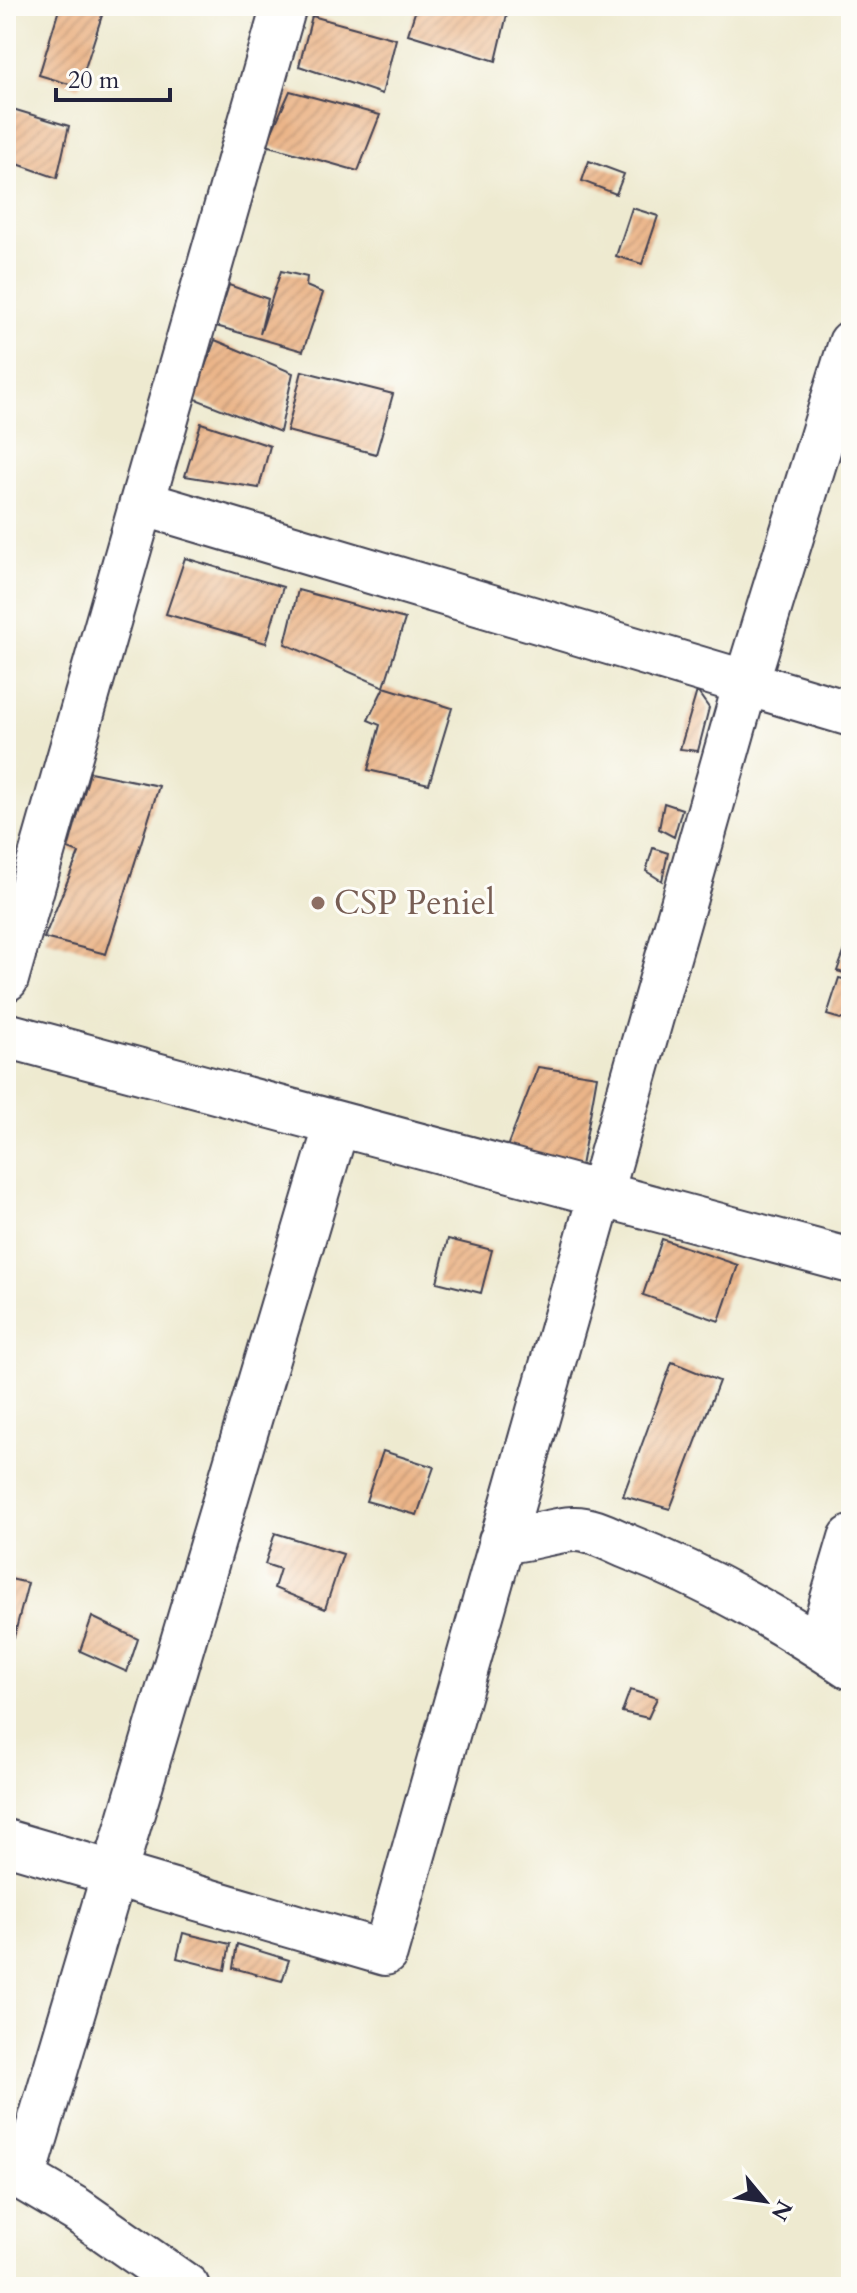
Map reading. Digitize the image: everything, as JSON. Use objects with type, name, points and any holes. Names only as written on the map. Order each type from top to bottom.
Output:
[{"type":"street","points":[[6,979],[284,6]]},
{"type":"street","points":[[6,1842],[385,1953],[746,683],[851,343]]},
{"type":"street","points":[[142,503],[851,714]]},
{"type":"street","points":[[6,1035],[851,1261]]},
{"type":"street","points":[[187,2287],[15,2172],[115,1874],[337,1124]]},
{"type":"street","points":[[501,1541],[528,1540],[572,1529],[588,1530],[699,1577],[757,1607],[835,1657],[851,1538]]},
{"type":"building","points":[[60,6],[105,6],[79,87],[39,75]]},
{"type":"building","points":[[417,6],[509,6],[496,61],[408,34]]},
{"type":"building","points":[[312,16],[396,39],[382,94],[299,66]]},
{"type":"building","points":[[290,91],[380,115],[358,171],[266,145]]},
{"type":"building","points":[[6,107],[69,126],[57,178],[6,160]]},
{"type":"building","points":[[589,161],[624,174],[616,194],[582,181]]},
{"type":"building","points":[[632,208],[658,216],[642,264],[616,256]]},
{"type":"building","points":[[281,271],[307,277],[306,286],[323,293],[303,351],[216,326],[229,285],[268,299],[260,334]]},
{"type":"building","points":[[215,340],[293,373],[280,432],[193,398]]},
{"type":"building","points":[[302,371],[393,394],[376,454],[287,431]]},
{"type":"building","points":[[201,423],[270,446],[259,488],[185,476]]},
{"type":"building","points":[[185,558],[283,587],[266,643],[166,614]]},
{"type":"building","points":[[298,590],[405,619],[384,687],[285,644]]},
{"type":"building","points":[[384,687],[452,708],[429,784],[368,770],[380,725],[368,720]]},
{"type":"building","points":[[697,691],[709,708],[698,751],[680,749]]},
{"type":"building","points":[[90,772],[159,786],[106,954],[44,938],[79,853],[68,849]]},
{"type":"building","points":[[664,803],[682,809],[674,837],[659,829]]},
{"type":"building","points":[[653,848],[668,853],[662,881],[646,871]]},
{"type":"building","points":[[851,934],[851,975],[837,971]]},
{"type":"building","points":[[839,978],[851,981],[851,1022],[827,1015]]},
{"type":"building","points":[[538,1067],[597,1076],[580,1172],[505,1152]]},
{"type":"building","points":[[448,1239],[492,1250],[481,1293],[437,1282]]},
{"type":"building","points":[[662,1239],[738,1265],[719,1321],[643,1295]]},
{"type":"building","points":[[672,1362],[719,1381],[670,1509],[623,1496]]},
{"type":"building","points":[[383,1451],[434,1467],[417,1515],[366,1501]]},
{"type":"building","points":[[275,1533],[343,1554],[325,1609],[274,1588],[280,1569],[265,1564]]},
{"type":"building","points":[[6,1578],[28,1583],[14,1637],[6,1635]]},
{"type":"building","points":[[92,1617],[138,1639],[127,1672],[80,1651]]},
{"type":"building","points":[[630,1690],[657,1698],[648,1718],[622,1712]]},
{"type":"building","points":[[183,1933],[230,1944],[225,1970],[177,1958]]},
{"type":"building","points":[[237,1944],[289,1960],[282,1981],[233,1968]]},
{"type":"place","name":"CSP Peniel","points":[[318,903]]}]
